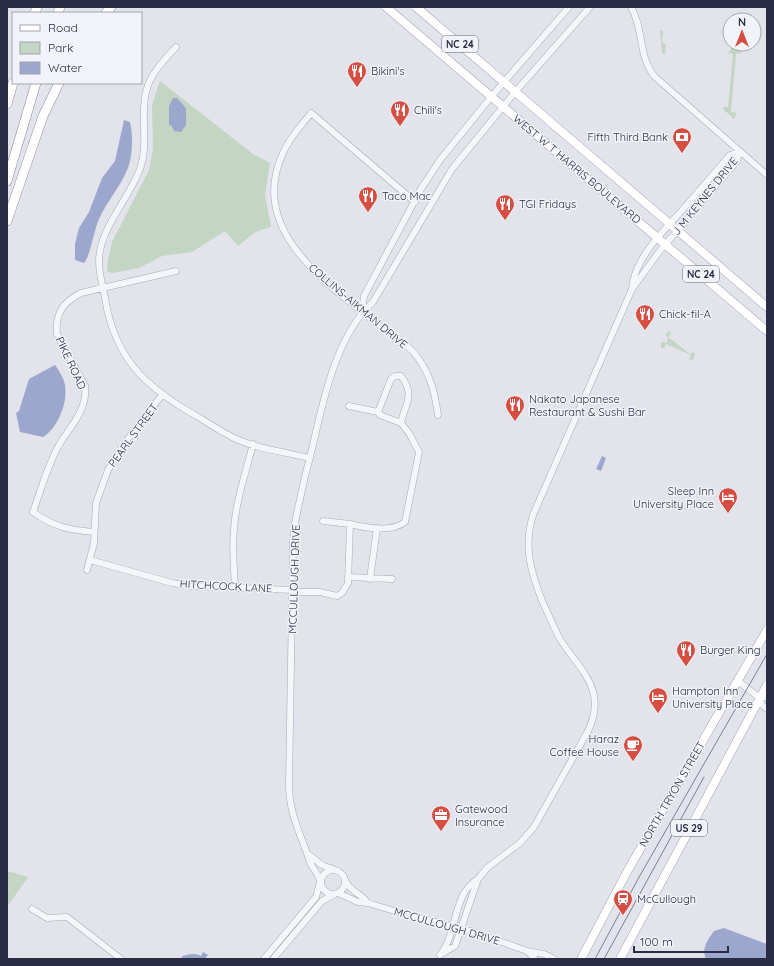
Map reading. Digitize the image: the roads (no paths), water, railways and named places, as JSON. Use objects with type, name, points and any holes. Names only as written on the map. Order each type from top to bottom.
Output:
[{"type":"highway","points":[[7,104],[13,84]]},
{"type":"highway","points":[[7,181],[36,84]]},
{"type":"highway","points":[[7,221],[43,116],[59,84]]},
{"type":"main road","name":"WEST W T HARRIS BOULEVARD","points":[[386,7],[491,96],[503,108],[659,237],[767,331]]},
{"type":"main road","name":"WEST W T HARRIS BOULEVARD","points":[[416,7],[767,307]]},
{"type":"main road","name":"NORTH TRYON STREET","points":[[581,959],[628,870],[739,682],[767,630]]},
{"type":"main road","name":"US 29","points":[[620,959],[764,698],[767,686]]},
{"type":"street","name":"MCCULLOUGH DRIVE","points":[[554,959],[544,954],[527,951],[453,925],[400,913],[368,903],[358,902],[336,893],[326,892],[320,882],[317,871],[310,862],[309,855],[294,823],[289,791],[295,523],[324,398],[333,369],[340,352],[362,311],[364,296],[415,202],[440,160],[491,96],[569,7]]},
{"type":"street","name":"MCCULLOUGH DRIVE","points":[[362,311],[373,302],[452,169],[516,91],[590,7]]},
{"type":"street","points":[[631,7],[637,20],[644,59],[652,74],[767,176]]},
{"type":"street","points":[[176,47],[158,68],[146,90],[144,105],[144,155],[140,171],[106,235],[100,250],[99,267],[111,326],[119,344],[131,364],[147,384],[162,395],[234,438],[310,458]]},
{"type":"street","name":"COLLINS-AIKMAN DRIVE","points":[[415,202],[311,113],[282,153],[274,184],[277,212],[286,237],[299,255],[327,282],[402,342],[417,357],[434,387],[438,415]]},
{"type":"street","name":"J M KEYNES DRIVE","points":[[632,288],[643,259],[659,237],[730,155],[739,152]]},
{"type":"street","name":"J M KEYNES DRIVE","points":[[632,288],[666,244],[737,161],[739,152]]},
{"type":"street","name":"PIKE ROAD","points":[[94,532],[68,530],[54,525],[34,512],[50,465],[58,448],[84,408],[86,396],[85,386],[57,334],[56,325],[58,315],[69,299],[80,293],[176,272]]},
{"type":"street","points":[[438,957],[454,948],[478,879],[487,868],[520,843],[534,828],[588,731],[593,718],[594,697],[591,684],[587,675],[559,637],[536,586],[528,556],[528,537],[531,522],[539,500],[632,288]]},
{"type":"street","points":[[378,412],[391,379],[395,376],[402,376],[409,389],[409,398],[401,423]]},
{"type":"street","name":"PEARL STREET","points":[[87,570],[94,532],[96,503],[108,470],[127,440],[162,395]]},
{"type":"street","points":[[323,521],[377,528],[401,526],[407,519],[419,452],[409,432],[401,423],[380,415],[378,412],[349,406]]},
{"type":"street","points":[[235,587],[232,554],[234,527],[237,508],[253,444]]},
{"type":"street","points":[[43,464],[50,465]]},
{"type":"street","name":"HITCHCOCK LANE","points":[[90,560],[172,583],[320,592],[337,596],[346,588],[348,577],[350,524]]},
{"type":"street","points":[[370,579],[377,528]]},
{"type":"street","points":[[348,577],[392,579]]},
{"type":"street","points":[[739,682],[764,698],[762,705],[767,709]]},
{"type":"street","name":"MCCULLOUGH DRIVE","points":[[309,855],[324,867],[340,872],[352,890],[365,898],[368,903]]},
{"type":"street","points":[[264,959],[316,897],[320,882],[326,872],[334,870]]},
{"type":"street","points":[[272,959],[322,901],[344,889],[345,879]]},
{"type":"street","points":[[438,957],[447,944],[464,892],[472,882],[478,879]]},
{"type":"street","points":[[32,909],[47,918],[68,917],[120,959]]},
{"type":"street","name":"MCCULLOUGH DRIVE","points":[[527,951],[535,959]]},
{"type":"water","points":[[173,98],[177,98],[186,108],[186,125],[181,132],[174,131],[172,126],[169,125],[169,106]]},
{"type":"water","points":[[124,120],[130,122],[131,127],[132,145],[130,163],[122,181],[99,219],[88,255],[84,263],[75,260],[75,244],[79,228],[89,212],[102,178],[115,161]]},
{"type":"water","points":[[55,365],[64,380],[66,392],[61,414],[53,427],[43,437],[20,432],[16,413],[19,411],[29,379]]},
{"type":"water","points":[[602,456],[606,458],[601,471],[596,469]]},
{"type":"water","points":[[724,928],[767,944],[767,959],[706,959],[704,951],[708,941],[714,931]]},
{"type":"water","points":[[203,952],[208,955],[205,959],[182,959],[182,956],[191,954],[201,956]]},
{"type":"tram line","points":[[595,959],[638,879],[767,654]]},
{"type":"tram line","points":[[604,959],[704,777]]},
{"type":"place","name":"Bikini's","points":[[357,88]]},
{"type":"place","name":"Chili's","points":[[400,127]]},
{"type":"place","name":"Fifth Third Bank","points":[[682,154]]},
{"type":"place","name":"Taco Mac","points":[[368,213]]},
{"type":"place","name":"TGI Fridays","points":[[505,221]]},
{"type":"place","name":"Chick-fil-A","points":[[645,331]]},
{"type":"place","name":"Nakato Japanese Restaurant & Sushi Bar","points":[[515,422]]},
{"type":"place","name":"Sleep Inn University Place","points":[[728,514]]},
{"type":"place","name":"Burger King","points":[[686,667]]},
{"type":"place","name":"Hampton Inn University Place","points":[[658,714]]},
{"type":"place","name":"Haraz Coffee House","points":[[633,762]]},
{"type":"place","name":"Gatewood Insurance","points":[[441,832]]},
{"type":"place","name":"McCullough","points":[[623,916]]}]
